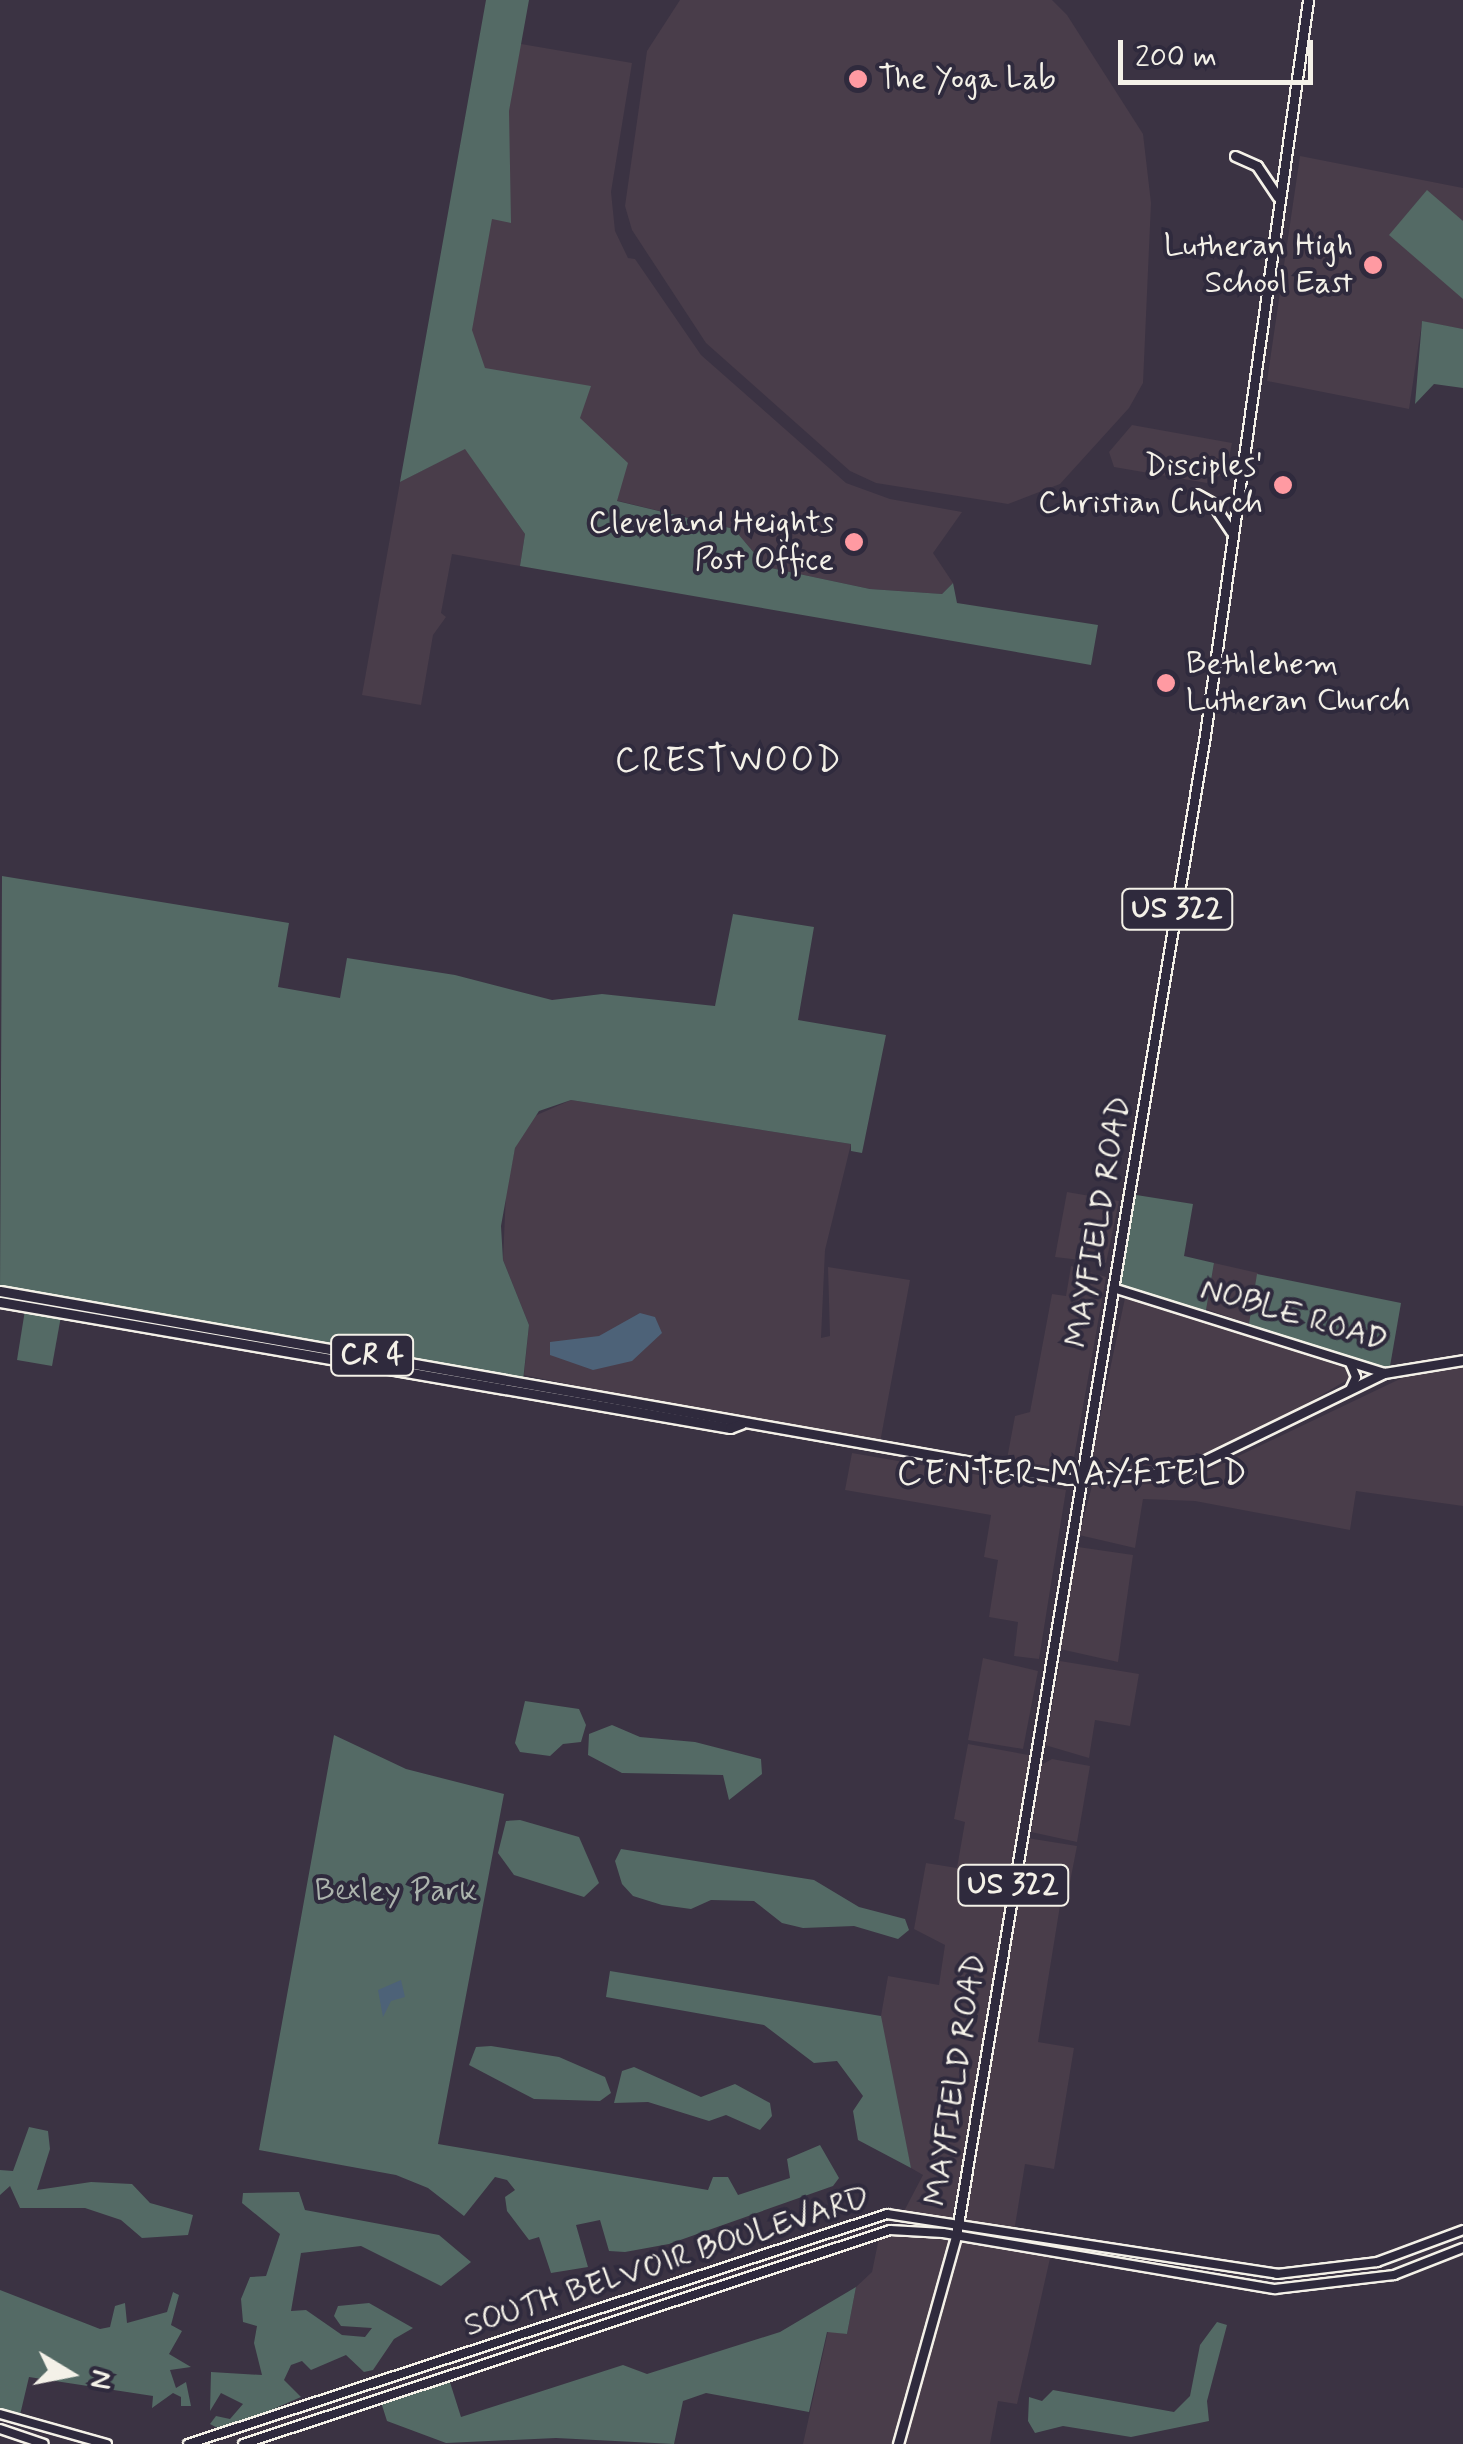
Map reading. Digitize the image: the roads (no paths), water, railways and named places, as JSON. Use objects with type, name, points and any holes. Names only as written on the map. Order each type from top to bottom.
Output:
[{"type":"main road","name":"MAYFIELD ROAD","points":[[898,2444],[956,2236],[1205,735],[1308,0]]},
{"type":"main road","points":[[1235,156],[1257,166],[1279,199]]},
{"type":"main road","points":[[1196,494],[1212,503],[1232,532]]},
{"type":"main road","name":"CR 4","points":[[0,1291],[732,1417],[741,1424],[1079,1478]]},
{"type":"main road","name":"CR 4","points":[[0,1302],[730,1428],[741,1424]]},
{"type":"main road","name":"NOBLE ROAD","points":[[1384,1373],[1463,1360]]},
{"type":"main road","points":[[1079,1478],[1148,1478],[1197,1467],[1384,1373]]},
{"type":"street","name":"NOBLE ROAD","points":[[1113,1288],[1384,1373]]},
{"type":"street","points":[[1350,1363],[1356,1378],[1350,1390]]},
{"type":"street","name":"SOUTH BELVOIR BOULEVARD","points":[[188,2444],[887,2214],[1276,2274],[1377,2262],[1463,2230]]},
{"type":"street","name":"SOUTH BELVOIR BOULEVARD","points":[[243,2444],[880,2233],[916,2228],[1275,2289],[1394,2275],[1463,2248]]},
{"type":"street","points":[[0,2414],[107,2444]]},
{"type":"street","points":[[0,2430],[44,2444]]},
{"type":"water","points":[[640,1313],[655,1317],[662,1333],[632,1361],[593,1370],[550,1355],[550,1342],[599,1336]]},
{"type":"water","points":[[401,1980],[405,1997],[391,2001],[383,2017],[378,1990]]},
{"type":"place","name":"The Yoga Lab","points":[[858,79]]},
{"type":"place","name":"Lutheran High School East","points":[[1373,265]]},
{"type":"place","name":"Disciples' Christian Church","points":[[1283,485]]},
{"type":"place","name":"Cleveland Heights Post Office","points":[[854,542]]},
{"type":"place","name":"Bethlehem Lutheran Church","points":[[1166,683]]},
{"type":"district","name":"CRESTWOOD","points":[[729,761]]},
{"type":"district","name":"CENTER MAYFIELD","points":[[1073,1474]]},
{"type":"park label","name":"Bexley Park","points":[[396,1891]]}]
